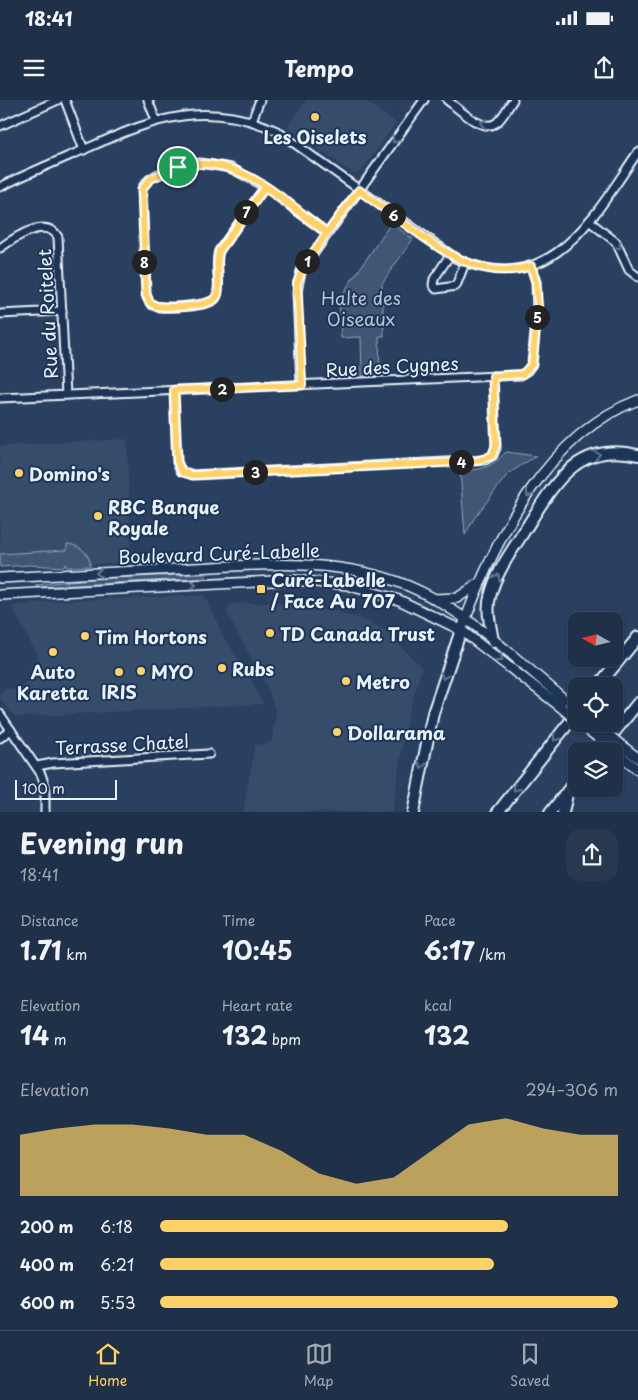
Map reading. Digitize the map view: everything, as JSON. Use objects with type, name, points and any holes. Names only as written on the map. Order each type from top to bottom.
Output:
[{"type":"highway","points":[[493,642],[488,612],[493,585],[556,482],[571,467],[590,456],[615,452],[638,455]]},
{"type":"highway","points":[[413,812],[433,713],[461,630]]},
{"type":"highway","points":[[623,654],[638,630]]},
{"type":"highway","points":[[623,656],[638,637]]},
{"type":"highway","points":[[607,742],[638,703]]},
{"type":"highway","points":[[496,812],[568,724]]},
{"type":"highway","points":[[550,812],[568,790]]},
{"type":"highway","points":[[563,812],[568,790]]},
{"type":"main road","points":[[461,630],[478,585],[504,530],[557,457],[597,422],[638,400]]},
{"type":"main road","name":"Boulevard Curé-Labelle","points":[[0,578],[308,564],[354,570],[383,578],[434,599],[493,642],[568,709]]},
{"type":"main road","name":"Boulevard Curé-Labelle","points":[[0,595],[288,581],[317,581],[347,585],[388,596],[461,630],[568,706]]},
{"type":"main road","points":[[434,599],[458,598],[478,585]]},
{"type":"main road","points":[[593,732],[608,742]]},
{"type":"main road","points":[[603,732],[612,742]]},
{"type":"main road","points":[[623,751],[638,758]]},
{"type":"main road","points":[[623,753],[638,770]]},
{"type":"street","points":[[0,126],[58,100]]},
{"type":"street","points":[[65,100],[84,150]]},
{"type":"street","points":[[148,100],[155,118]]},
{"type":"street","points":[[252,118],[260,100]]},
{"type":"street","points":[[302,385],[297,283],[304,266],[424,100]]},
{"type":"street","points":[[447,100],[478,122],[490,125],[498,121],[513,100]]},
{"type":"street","points":[[0,186],[155,118],[181,111],[203,109],[227,111],[252,118],[283,135],[450,255],[465,263],[501,270],[531,266],[551,257],[569,245],[589,221],[638,152]]},
{"type":"street","points":[[265,187],[219,251],[217,262],[218,293],[214,301],[204,304],[161,306],[150,303],[146,293],[141,194],[146,182],[178,167],[206,163],[231,168],[265,187],[327,233]]},
{"type":"street","points":[[589,221],[619,245],[629,270],[638,277]]},
{"type":"street","name":"Rue du Roitelet","points":[[0,248],[36,229],[47,228],[55,233],[59,243],[66,395]]},
{"type":"street","points":[[450,255],[434,279],[433,285],[436,289],[456,286],[465,263]]},
{"type":"street","name":"Rue des Cygnes","points":[[0,398],[521,374],[531,366],[538,308],[536,282],[531,266]]},
{"type":"street","points":[[0,314],[62,311]]},
{"type":"street","points":[[174,390],[179,469],[189,475],[485,460],[493,455],[496,448],[493,376]]},
{"type":"street","points":[[0,714],[37,766],[44,783],[45,812]]},
{"type":"street","points":[[0,738],[11,730]]},
{"type":"street","name":"Terrasse Chatel","points":[[37,766],[53,763],[209,754]]},
{"type":"shaded area","points":[[306,100],[364,100],[396,123],[361,171],[354,174],[287,127]]},
{"type":"shaded area","points":[[127,439],[131,562],[63,566],[0,565],[0,446]]},
{"type":"shaded area","points":[[202,595],[206,598],[223,636],[246,670],[263,704],[16,717],[0,699],[0,693],[5,688],[16,690],[45,671],[12,606],[56,601]]},
{"type":"shaded area","points":[[239,603],[281,603],[340,612],[341,614],[363,619],[385,630],[422,668],[406,723],[392,812],[243,812],[255,745],[271,743],[276,712],[267,686],[226,613],[230,605]]},
{"type":"green space","name":"Halte des Oiseaux","points":[[391,223],[413,239],[382,283],[384,336],[379,336],[380,375],[362,376],[361,337],[341,338],[339,299]]},
{"type":"green space","points":[[506,452],[536,456],[508,474],[475,517],[465,535],[460,471],[486,467]]},
{"type":"green space","points":[[67,544],[83,550],[89,557],[90,566],[67,567],[65,564],[64,567],[30,565],[0,567],[0,554],[67,550]]},
{"type":"green space","points":[[206,574],[206,578],[36,587],[36,585],[89,579]]},
{"type":"place","name":"Les Oiselets","points":[[315,117]]},
{"type":"place","name":"Domino's","points":[[19,473]]},
{"type":"place","name":"RBC Banque Royale","points":[[98,516]]},
{"type":"place","name":"Curé-Labelle / Face Au 707","points":[[261,589]]},
{"type":"place","name":"TD Canada Trust","points":[[270,633]]},
{"type":"place","name":"Tim Hortons","points":[[85,636]]},
{"type":"place","name":"Auto Karetta","points":[[53,652]]},
{"type":"place","name":"Rubs","points":[[222,668]]},
{"type":"place","name":"MYO","points":[[141,671]]},
{"type":"place","name":"IRIS","points":[[119,672]]},
{"type":"place","name":"Metro","points":[[346,681]]},
{"type":"place","name":"Dollarama","points":[[337,732]]},
{"type":"route","points":[[178,167],[150,179],[145,183],[141,194],[146,295],[150,303],[156,306],[208,304],[215,299],[218,293],[217,262],[219,251],[224,242],[257,197],[265,187],[309,219],[317,225],[327,233],[359,190],[457,260],[489,270],[512,270],[531,266],[536,282],[538,308],[534,331],[532,364],[529,370],[523,374],[493,376],[496,450],[493,455],[483,461],[437,464],[193,475],[182,472],[177,462],[174,390],[302,385],[297,283],[304,266],[327,233],[309,219],[259,183],[227,166],[206,163],[178,167]]}]
